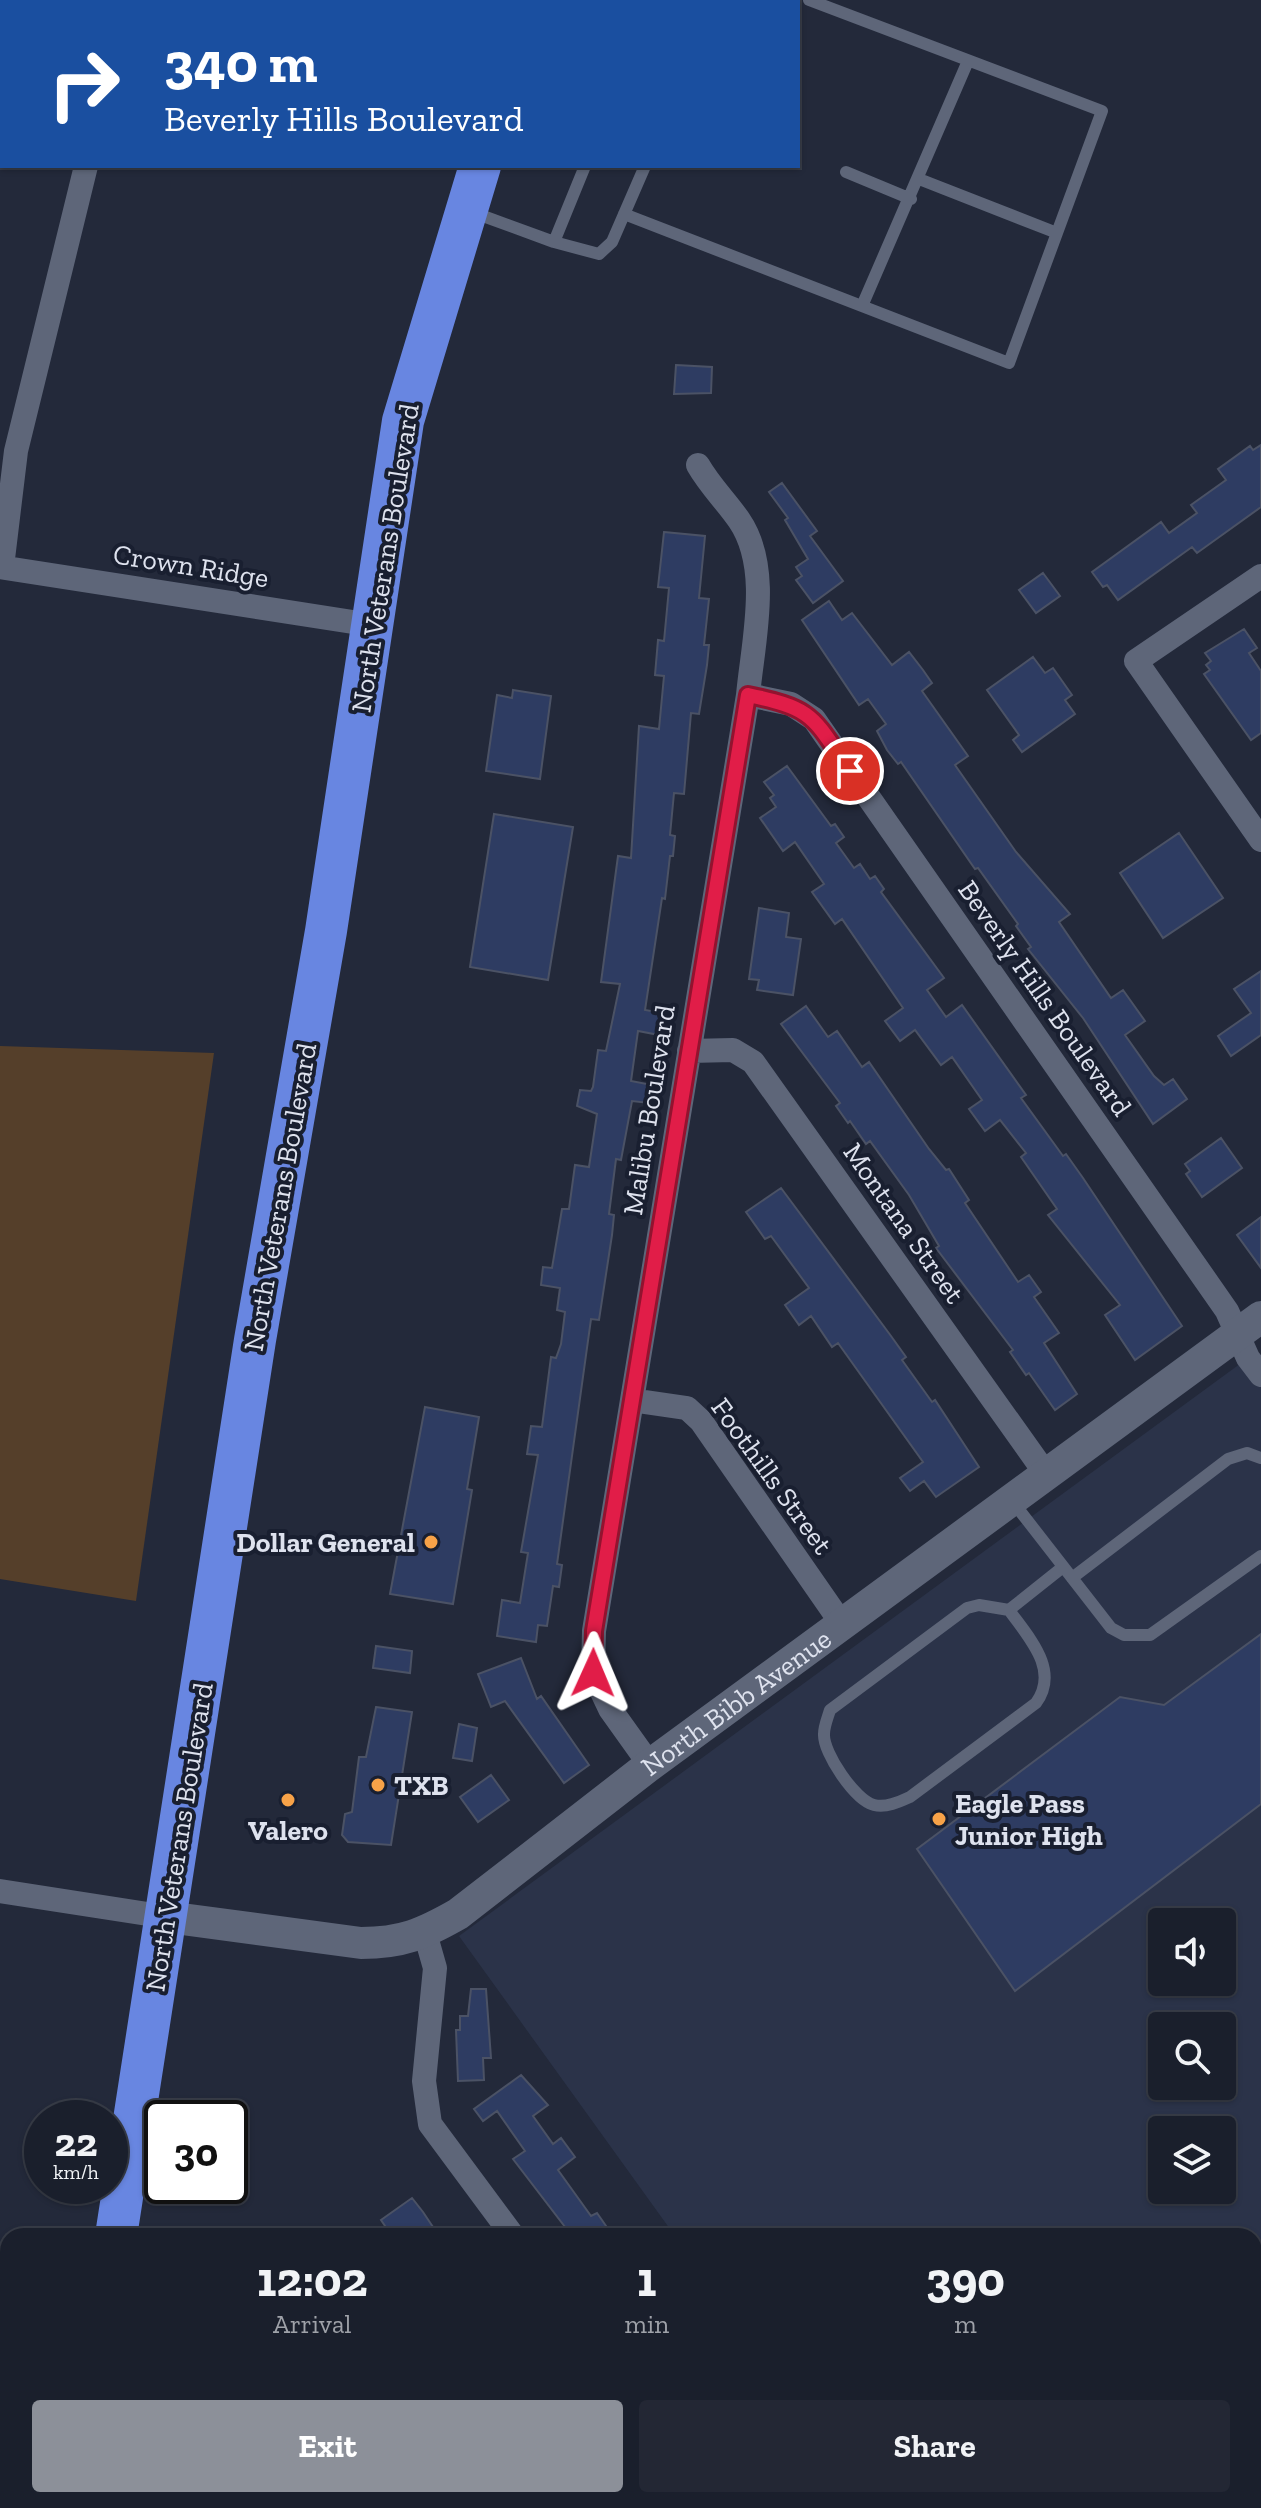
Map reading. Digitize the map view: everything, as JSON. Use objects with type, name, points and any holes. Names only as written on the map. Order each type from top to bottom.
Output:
[{"type":"highway","name":"North Veterans Boulevard","points":[[117,2228],[255,1340],[326,931],[403,421],[479,168]]},
{"type":"main road","name":"North Bibb Avenue","points":[[167,1917],[361,1943],[393,1943],[425,1933],[458,1914],[650,1765],[1249,1326]]},
{"type":"street","points":[[1,567],[16,451],[86,168]]},
{"type":"street","name":"Malibu Boulevard","points":[[650,1765],[610,1709],[593,1673],[594,1631],[748,695],[757,565],[740,521],[712,490],[698,465]]},
{"type":"street","name":"Crown Ridge","points":[[1,567],[372,625]]},
{"type":"street","points":[[1261,576],[1136,661],[1261,840]]},
{"type":"street","name":"Beverly Hills Boulevard","points":[[748,695],[791,704],[814,719],[1227,1311],[1249,1326],[1261,1375]]},
{"type":"street","name":"Montana Street","points":[[689,1051],[733,1050],[753,1062],[1046,1474]]},
{"type":"street","name":"Foothills Street","points":[[632,1400],[687,1408],[701,1421],[842,1624]]},
{"type":"street","points":[[0,1891],[167,1917]]},
{"type":"street","points":[[425,1933],[435,1968],[424,2081],[430,2124],[507,2228]]},
{"type":"lane","points":[[624,214],[1009,363],[1102,111],[809,0]]},
{"type":"lane","points":[[862,306],[911,199],[968,61]]},
{"type":"lane","points":[[554,242],[584,168]]},
{"type":"lane","points":[[466,209],[554,242],[599,254],[612,242],[644,168]]},
{"type":"lane","points":[[846,172],[911,199]]},
{"type":"lane","points":[[919,179],[1057,233]]},
{"type":"lane","points":[[1072,1578],[1228,1459],[1247,1453],[1261,1458]]},
{"type":"lane","points":[[1011,1499],[1111,1628],[1124,1635],[1150,1635],[1261,1556]]},
{"type":"lane","points":[[1009,1610],[1037,1650],[1045,1671],[1046,1689],[1036,1703],[910,1797],[895,1804],[874,1805],[859,1797],[828,1756],[823,1733],[830,1710],[967,1608],[979,1605],[1009,1610],[1063,1567]]},
{"type":"shaded area","points":[[0,1046],[214,1053],[136,1601],[0,1579]]},
{"type":"shaded area","name":"Eagle Pass Junior High","points":[[1248,1358],[1261,1378],[1261,2228],[669,2228],[459,1936]]},
{"type":"building","points":[[676,365],[712,367],[711,393],[674,394]]},
{"type":"building","points":[[1261,445],[1261,507],[1197,553],[1192,547],[1118,600],[1107,585],[1103,587],[1092,572],[1161,522],[1169,533],[1197,513],[1191,505],[1226,480],[1218,469],[1250,446],[1253,450]]},
{"type":"building","points":[[782,483],[817,531],[810,536],[843,581],[813,603],[796,580],[802,576],[796,567],[808,559],[785,520],[788,518],[769,492]]},
{"type":"building","points":[[664,532],[705,536],[699,598],[709,599],[704,645],[709,645],[707,665],[699,714],[691,713],[684,794],[674,793],[670,835],[675,836],[673,856],[670,856],[665,899],[662,898],[645,1010],[663,1013],[659,1035],[638,1031],[631,1081],[652,1085],[649,1103],[632,1101],[621,1160],[616,1159],[609,1214],[614,1215],[612,1235],[599,1320],[591,1319],[557,1564],[562,1565],[559,1587],[553,1586],[547,1626],[538,1625],[536,1642],[497,1636],[502,1600],[520,1603],[528,1553],[521,1552],[538,1455],[527,1454],[531,1426],[542,1427],[551,1357],[556,1358],[561,1344],[565,1312],[557,1310],[560,1288],[541,1285],[543,1267],[552,1268],[562,1209],[569,1209],[575,1165],[589,1167],[597,1114],[577,1106],[580,1090],[591,1091],[593,1087],[598,1050],[606,1051],[620,984],[601,982],[618,856],[631,858],[639,726],[659,729],[664,676],[655,675],[658,640],[664,641],[669,588],[658,587]]},
{"type":"building","points":[[1043,573],[1060,596],[1036,613],[1019,590]]},
{"type":"building","points":[[829,601],[842,620],[852,613],[892,665],[909,652],[923,670],[932,683],[922,691],[968,756],[955,765],[1016,852],[1070,914],[1059,922],[1111,998],[1123,990],[1145,1021],[1125,1035],[1154,1076],[1164,1085],[1173,1079],[1187,1099],[1153,1124],[1083,1018],[1028,949],[1031,947],[1016,926],[1018,924],[978,868],[975,869],[901,762],[898,764],[887,750],[877,731],[886,724],[868,699],[859,705],[802,620]]},
{"type":"building","points":[[1244,629],[1257,648],[1249,653],[1261,671],[1261,733],[1251,740],[1204,674],[1210,670],[1206,665],[1211,661],[1205,653]]},
{"type":"building","points":[[1033,657],[1045,673],[1053,668],[1072,695],[1065,700],[1075,714],[1022,752],[1013,740],[1019,735],[987,690]]},
{"type":"building","points":[[513,690],[551,696],[540,779],[486,771],[497,695],[512,698]]},
{"type":"building","points":[[787,766],[831,826],[835,824],[844,837],[836,843],[854,868],[860,864],[870,879],[875,876],[884,889],[881,892],[944,978],[927,990],[946,1017],[962,1005],[1026,1095],[1021,1098],[1083,1178],[1182,1326],[1135,1360],[1105,1315],[1120,1305],[1048,1215],[1057,1209],[1021,1157],[1026,1153],[1000,1120],[985,1131],[969,1109],[982,1100],[952,1057],[941,1065],[915,1030],[900,1041],[885,1021],[903,1008],[842,919],[835,924],[812,892],[824,884],[795,842],[783,851],[760,818],[776,807],[770,798],[774,795],[764,782]]},
{"type":"building","points":[[494,814],[573,827],[548,980],[470,967]]},
{"type":"building","points":[[1179,833],[1223,898],[1163,938],[1120,873]]},
{"type":"building","points":[[759,908],[789,913],[786,937],[801,939],[793,995],[757,990],[759,980],[749,979]]},
{"type":"building","points":[[1261,971],[1261,1035],[1231,1056],[1218,1036],[1251,1013],[1234,989]]},
{"type":"building","points":[[806,1006],[828,1037],[837,1031],[862,1067],[869,1062],[929,1149],[946,1170],[949,1169],[969,1200],[965,1203],[1018,1282],[1029,1275],[1041,1292],[1034,1297],[1059,1333],[1044,1343],[1077,1394],[1055,1410],[1029,1373],[1026,1375],[1010,1352],[1013,1350],[936,1248],[939,1246],[909,1195],[870,1141],[866,1144],[850,1121],[848,1123],[836,1106],[840,1103],[781,1024]]},
{"type":"building","points":[[1221,1138],[1242,1168],[1202,1197],[1186,1174],[1190,1171],[1185,1164]]},
{"type":"building","points":[[781,1188],[906,1357],[902,1360],[932,1402],[935,1400],[979,1467],[936,1497],[924,1481],[910,1491],[900,1478],[923,1462],[838,1343],[832,1347],[811,1316],[799,1325],[785,1305],[809,1288],[771,1236],[765,1239],[746,1212]]},
{"type":"building","points":[[1261,1217],[1261,1268],[1237,1235]]},
{"type":"building","name":"Dollar General","points":[[425,1407],[479,1417],[467,1489],[472,1490],[453,1604],[390,1594]]},
{"type":"building","points":[[1261,1634],[1261,1804],[1015,1991],[917,1849],[1120,1697],[1164,1705]]},
{"type":"building","points":[[376,1646],[412,1651],[410,1673],[373,1668]]},
{"type":"building","points":[[521,1658],[537,1699],[541,1696],[589,1765],[564,1783],[505,1701],[491,1707],[478,1674]]},
{"type":"building","name":"TXB","points":[[376,1707],[412,1712],[391,1845],[348,1842],[342,1835],[345,1814],[352,1812],[359,1757],[366,1757]]},
{"type":"building","points":[[459,1724],[477,1728],[472,1761],[453,1758]]},
{"type":"building","points":[[491,1775],[509,1800],[478,1822],[460,1797]]},
{"type":"building","points":[[471,1989],[486,1989],[491,2058],[483,2058],[484,2080],[458,2081],[456,2030],[460,2030],[460,2016],[468,2016]]},
{"type":"building","points":[[521,2075],[548,2105],[533,2116],[553,2144],[561,2138],[575,2157],[558,2170],[591,2216],[597,2213],[607,2228],[566,2228],[513,2159],[525,2151],[497,2111],[483,2121],[474,2109]]},
{"type":"building","points":[[412,2198],[434,2228],[386,2228],[381,2220]]},
{"type":"place","name":"Dollar General","points":[[431,1542]]},
{"type":"place","name":"TXB","points":[[378,1785]]},
{"type":"place","name":"Valero","points":[[288,1800]]},
{"type":"place","name":"Eagle Pass Junior High","points":[[939,1819]]},
{"type":"route","points":[[593,1673],[594,1631],[748,695],[791,704],[814,719],[850,771]]}]
